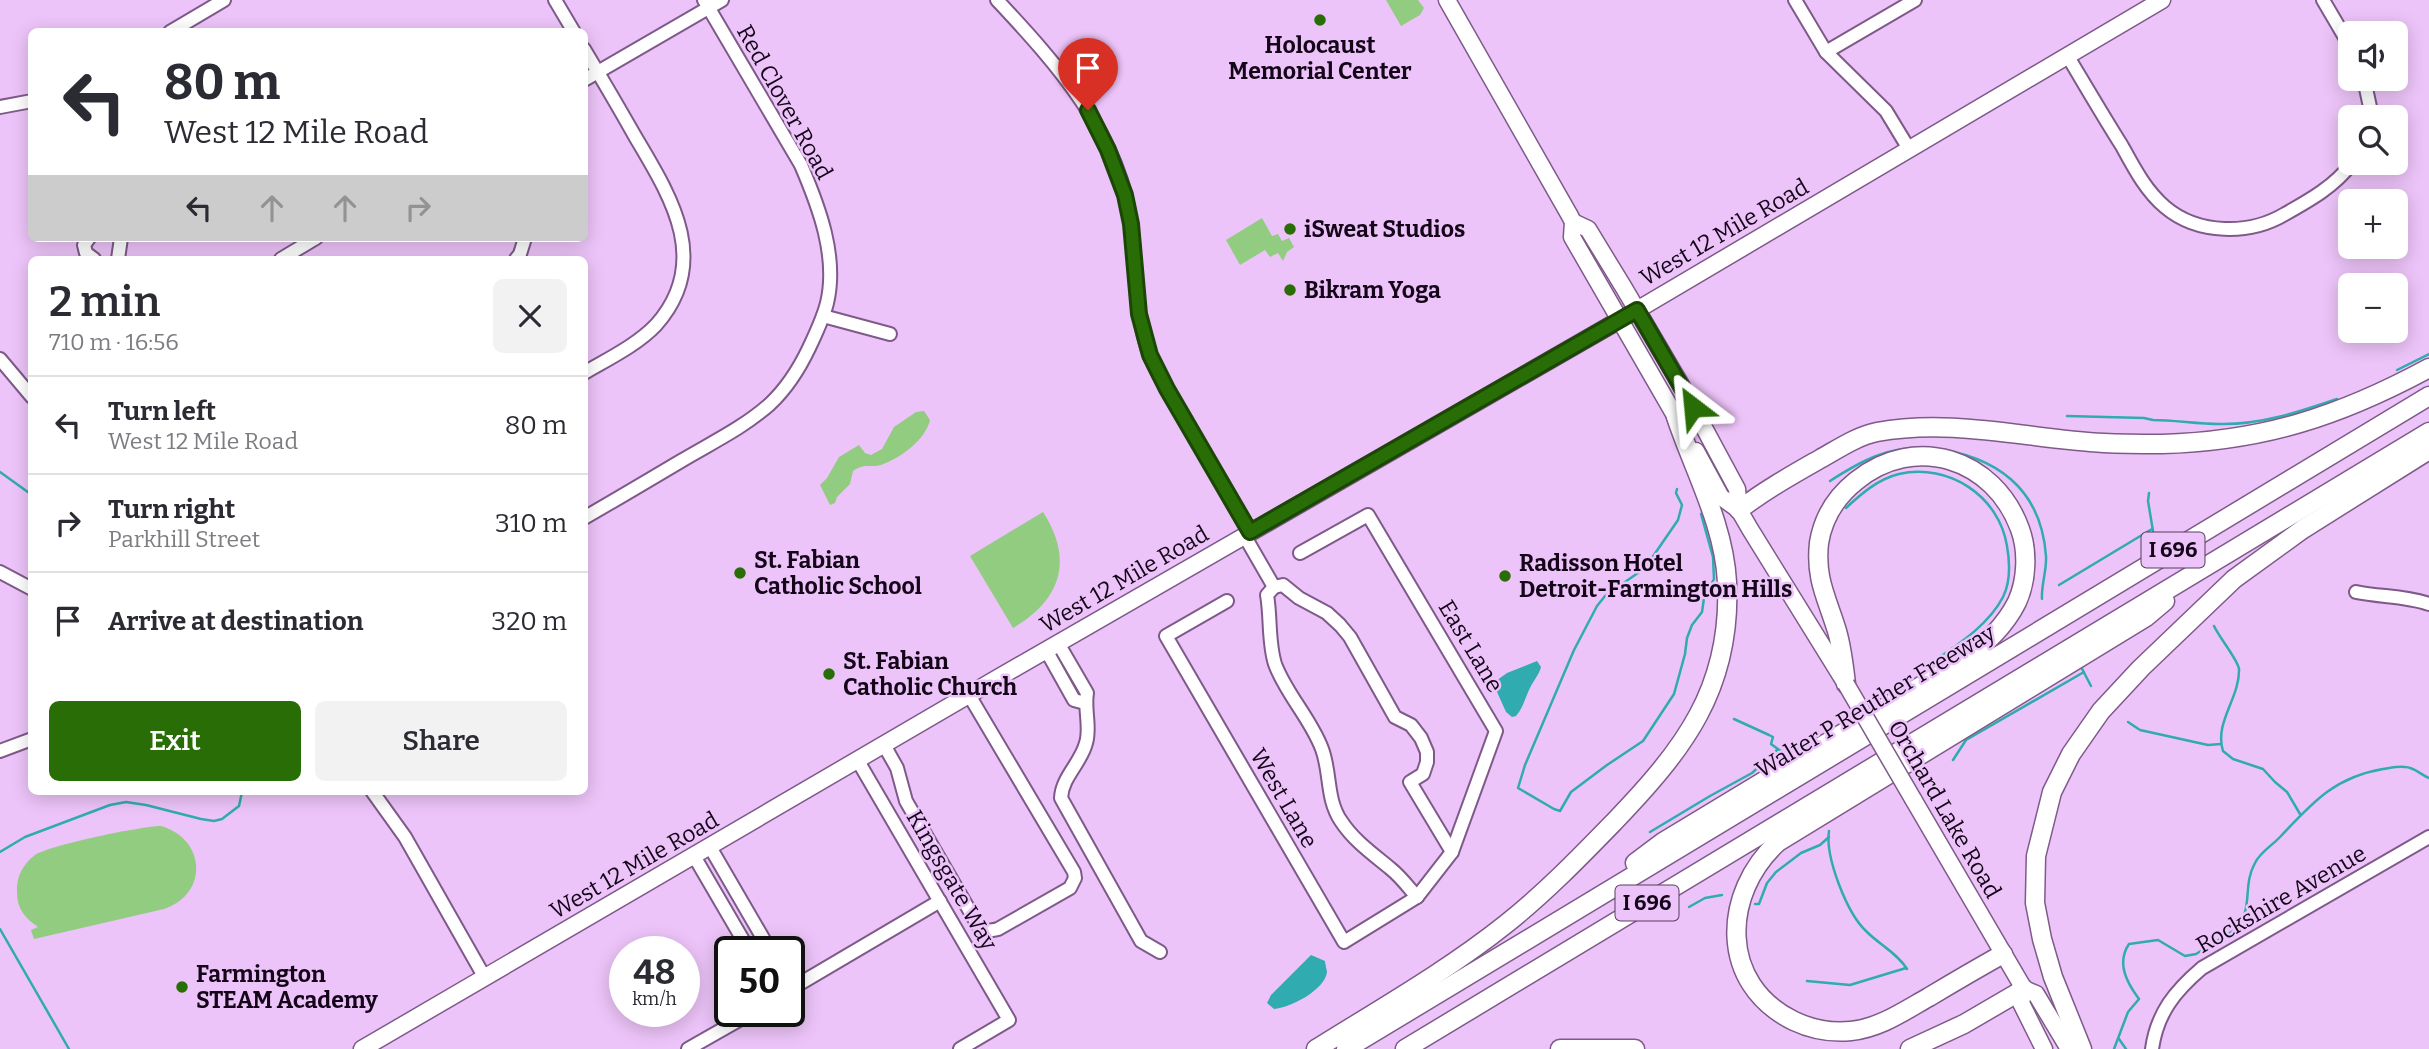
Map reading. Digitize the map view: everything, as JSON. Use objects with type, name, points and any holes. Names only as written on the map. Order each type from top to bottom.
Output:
[{"type":"highway","points":[[1739,510],[1762,492],[1849,442],[1875,432],[1909,428],[1984,429],[2104,443],[2162,444],[2226,440],[2278,430],[2330,415],[2372,398],[2429,368]]},
{"type":"highway","name":"Walter P Reuther Freeway","points":[[1346,1049],[2429,396]]},
{"type":"highway","points":[[1316,1049],[1449,965],[1525,909],[1571,867],[1633,802],[1688,735],[1707,697],[1720,659],[1725,638],[1727,581],[1725,559],[1714,516],[1676,416]]},
{"type":"highway","name":"I 696","points":[[1405,1049],[2429,432]]},
{"type":"highway","points":[[2082,1049],[2053,977],[2035,903],[2036,856],[2052,792],[2071,754],[2109,703],[2141,668],[2225,587],[2303,529],[2429,450]]},
{"type":"highway","points":[[1546,928],[1662,842],[1929,681],[1987,642],[2005,622],[2018,600],[2025,558],[2024,539],[2004,497],[1989,481],[1970,468],[1935,456],[1900,458],[1870,470],[1845,490],[1828,514],[1820,540],[1817,565],[1820,584],[1837,630],[1846,684]]},
{"type":"highway","points":[[2003,954],[1881,1023],[1851,1031],[1824,1031],[1800,1024],[1778,1012],[1754,988],[1739,955],[1736,938],[1737,913],[1749,878],[1766,853],[1779,842],[2146,617],[2217,559]]},
{"type":"highway","points":[[1910,1049],[1953,1029],[2024,989]]},
{"type":"highway","points":[[1560,1049],[1635,1049]]},
{"type":"main road","name":"Orchard Lake Road","points":[[1447,0],[1573,222],[1572,237],[1721,497],[1739,510],[1846,684],[2024,989],[2036,994],[2069,1049]]},
{"type":"main road","name":"West 12 Mile Road","points":[[362,1049],[1637,310],[2162,0]]},
{"type":"main road","name":"Orchard Lake Road","points":[[1573,222],[1588,229],[1637,310],[1737,489],[1739,510]]},
{"type":"main road","name":"Orchard Lake Road","points":[[2024,989],[2021,1003],[2044,1049]]},
{"type":"street","points":[[177,28],[224,0]]},
{"type":"street","points":[[555,0],[572,28]]},
{"type":"street","points":[[588,78],[706,4],[722,0]]},
{"type":"street","points":[[997,0],[1066,77],[1108,150],[1125,195],[1129,214],[1139,314],[1150,355],[1274,587]]},
{"type":"street","points":[[1795,0],[1826,52],[1886,111],[1909,149]]},
{"type":"street","points":[[1826,52],[1916,0]]},
{"type":"street","points":[[2323,0],[2338,26]]},
{"type":"street","name":"Red Clover Road","points":[[588,516],[732,432],[770,403],[801,365],[828,301],[830,274],[827,246],[812,191],[800,165],[706,4]]},
{"type":"street","points":[[2067,55],[2146,187],[2166,208],[2193,222],[2212,228],[2238,230],[2275,220],[2344,175]]},
{"type":"street","points":[[588,56],[668,191],[682,233],[683,257],[675,296],[653,328],[588,371]]},
{"type":"street","points":[[0,107],[28,102]]},
{"type":"street","points":[[286,256],[309,242]]},
{"type":"street","points":[[823,316],[890,334]]},
{"type":"street","points":[[0,359],[28,392]]},
{"type":"street","name":"East Lane","points":[[1300,553],[1368,515],[1496,732],[1452,852],[1435,874]]},
{"type":"street","points":[[0,572],[28,587]]},
{"type":"street","points":[[1417,897],[1394,871],[1356,841],[1336,813],[1322,748],[1281,677],[1275,661],[1271,646],[1267,594],[1274,587],[1283,585],[1299,598],[1327,613],[1340,625],[1350,637],[1395,717],[1411,725],[1421,738],[1427,752],[1427,762],[1423,774],[1410,782],[1452,852]]},
{"type":"street","points":[[2356,592],[2385,598],[2414,599],[2429,604]]},
{"type":"street","name":"West Lane","points":[[1227,601],[1166,636],[1344,942],[1417,897],[1435,874]]},
{"type":"street","points":[[1052,647],[1087,693],[1087,742],[1063,784],[1061,798],[1141,941],[1160,952]]},
{"type":"street","points":[[884,746],[897,768],[906,801],[979,927],[989,932],[998,929],[1070,888],[1075,878],[1074,872],[969,695]]},
{"type":"street","points":[[0,751],[28,740]]},
{"type":"street","name":"Kingsgate Way","points":[[858,761],[1009,1020],[960,1049]]},
{"type":"street","points":[[375,795],[405,838],[485,978]]},
{"type":"street","name":"Rockshire Avenue","points":[[2152,1049],[2165,1007],[2186,981],[2202,968],[2429,837]]},
{"type":"street","points":[[710,846],[762,936]]},
{"type":"street","points":[[694,856],[741,936]]},
{"type":"street","points":[[805,978],[940,901]]},
{"type":"street","points":[[688,1049],[726,1027]]},
{"type":"shaded area","points":[[1386,0],[1418,0],[1424,8],[1420,15],[1401,26]]},
{"type":"shaded area","points":[[1262,218],[1272,236],[1278,234],[1282,241],[1289,238],[1294,247],[1287,252],[1283,261],[1278,253],[1270,257],[1265,250],[1240,265],[1226,240]]},
{"type":"shaded area","points":[[924,411],[930,420],[917,442],[888,462],[853,471],[850,484],[837,497],[835,503],[830,505],[820,485],[839,457],[859,445],[865,453],[871,455],[882,449],[894,427],[916,412]]},
{"type":"shaded area","points":[[1043,512],[1058,546],[1058,577],[1052,592],[1042,605],[1013,628],[970,556]]},
{"type":"shaded area","points":[[1537,661],[1541,667],[1539,673],[1520,710],[1512,717],[1506,712],[1493,683],[1507,673]]},
{"type":"shaded area","points":[[161,826],[187,842],[194,854],[195,880],[189,892],[179,902],[164,909],[34,939],[31,930],[38,927],[29,920],[18,903],[17,886],[24,867],[35,855],[76,841]]},
{"type":"shaded area","points":[[1311,955],[1325,961],[1325,979],[1306,997],[1274,1009],[1267,1003],[1271,995]]},
{"type":"waterway","points":[[2397,370],[2429,354]]},
{"type":"waterway","points":[[2067,416],[2234,424],[2279,417],[2337,399]]},
{"type":"waterway","points":[[1830,481],[1875,456],[1899,450],[1926,448]]},
{"type":"waterway","points":[[1932,448],[1955,452],[1995,468],[2025,494],[2042,532],[2046,556],[2042,599]]},
{"type":"waterway","points":[[0,472],[28,492]]},
{"type":"waterway","points":[[1846,508],[1870,488],[1891,476],[1918,472],[1936,474],[1969,487],[1994,512],[2002,528],[2009,566],[2003,597],[1978,628],[1924,668]]},
{"type":"waterway","points":[[1677,489],[1676,493],[1682,505],[1678,520],[1645,568],[1605,596],[1597,606],[1574,650],[1525,765],[1518,788],[1554,809],[1560,811],[1571,792],[1643,741],[1674,694],[1687,638],[1692,625],[1702,612],[1704,598],[1714,579],[1713,557],[1701,514]]},
{"type":"waterway","points":[[2149,493],[2153,531]]},
{"type":"waterway","points":[[2059,585],[2152,529]]},
{"type":"waterway","points":[[2214,626],[2239,669],[2236,690],[2222,730],[2223,751],[2233,759],[2263,769],[2287,792],[2300,814]]},
{"type":"waterway","points":[[2080,665],[2091,686]]},
{"type":"waterway","points":[[1953,760],[1966,740],[2084,672]]},
{"type":"waterway","points":[[1734,719],[1773,737],[1771,744],[1782,752]]},
{"type":"waterway","points":[[2128,722],[2140,730],[2208,745],[2221,744]]},
{"type":"waterway","points":[[1650,832],[1752,773],[1777,750]]},
{"type":"waterway","points":[[2114,1049],[2128,1012],[2139,999],[2127,980],[2123,966],[2123,958],[2129,944],[2158,940],[2185,956],[2196,954],[2236,929],[2245,913],[2249,880],[2257,859],[2326,793],[2351,778],[2394,767],[2411,768],[2429,778]]},
{"type":"waterway","points":[[0,852],[25,837],[110,805],[126,802],[146,805],[214,821],[222,819],[239,806],[241,795]]},
{"type":"waterway","points":[[1829,831],[1834,870],[1852,912],[1859,924],[1907,969]]},
{"type":"waterway","points":[[1755,904],[1759,904],[1767,883],[1776,872],[1829,837]]},
{"type":"waterway","points":[[1689,907],[1705,898],[1722,895]]},
{"type":"waterway","points":[[0,929],[69,1049]]},
{"type":"waterway","points":[[1807,981],[1850,985],[1906,968]]},
{"type":"waterway","points":[[2119,1039],[2126,1049]]},
{"type":"place","name":"Holocaust Memorial Center","points":[[1320,20]]},
{"type":"place","name":"iSweat Studios","points":[[1290,229]]},
{"type":"place","name":"Bikram Yoga","points":[[1290,290]]},
{"type":"place","name":"St. Fabian Catholic School","points":[[740,573]]},
{"type":"place","name":"Radisson Hotel Detroit-Farmington Hills","points":[[1505,576]]},
{"type":"place","name":"St. Fabian Catholic Church","points":[[829,674]]},
{"type":"place","name":"Farmington STEAM Academy","points":[[182,987]]},
{"type":"route","points":[[1088,110],[1108,150],[1125,195],[1131,224],[1139,314],[1150,355],[1250,532],[1637,310],[1693,407]]}]
